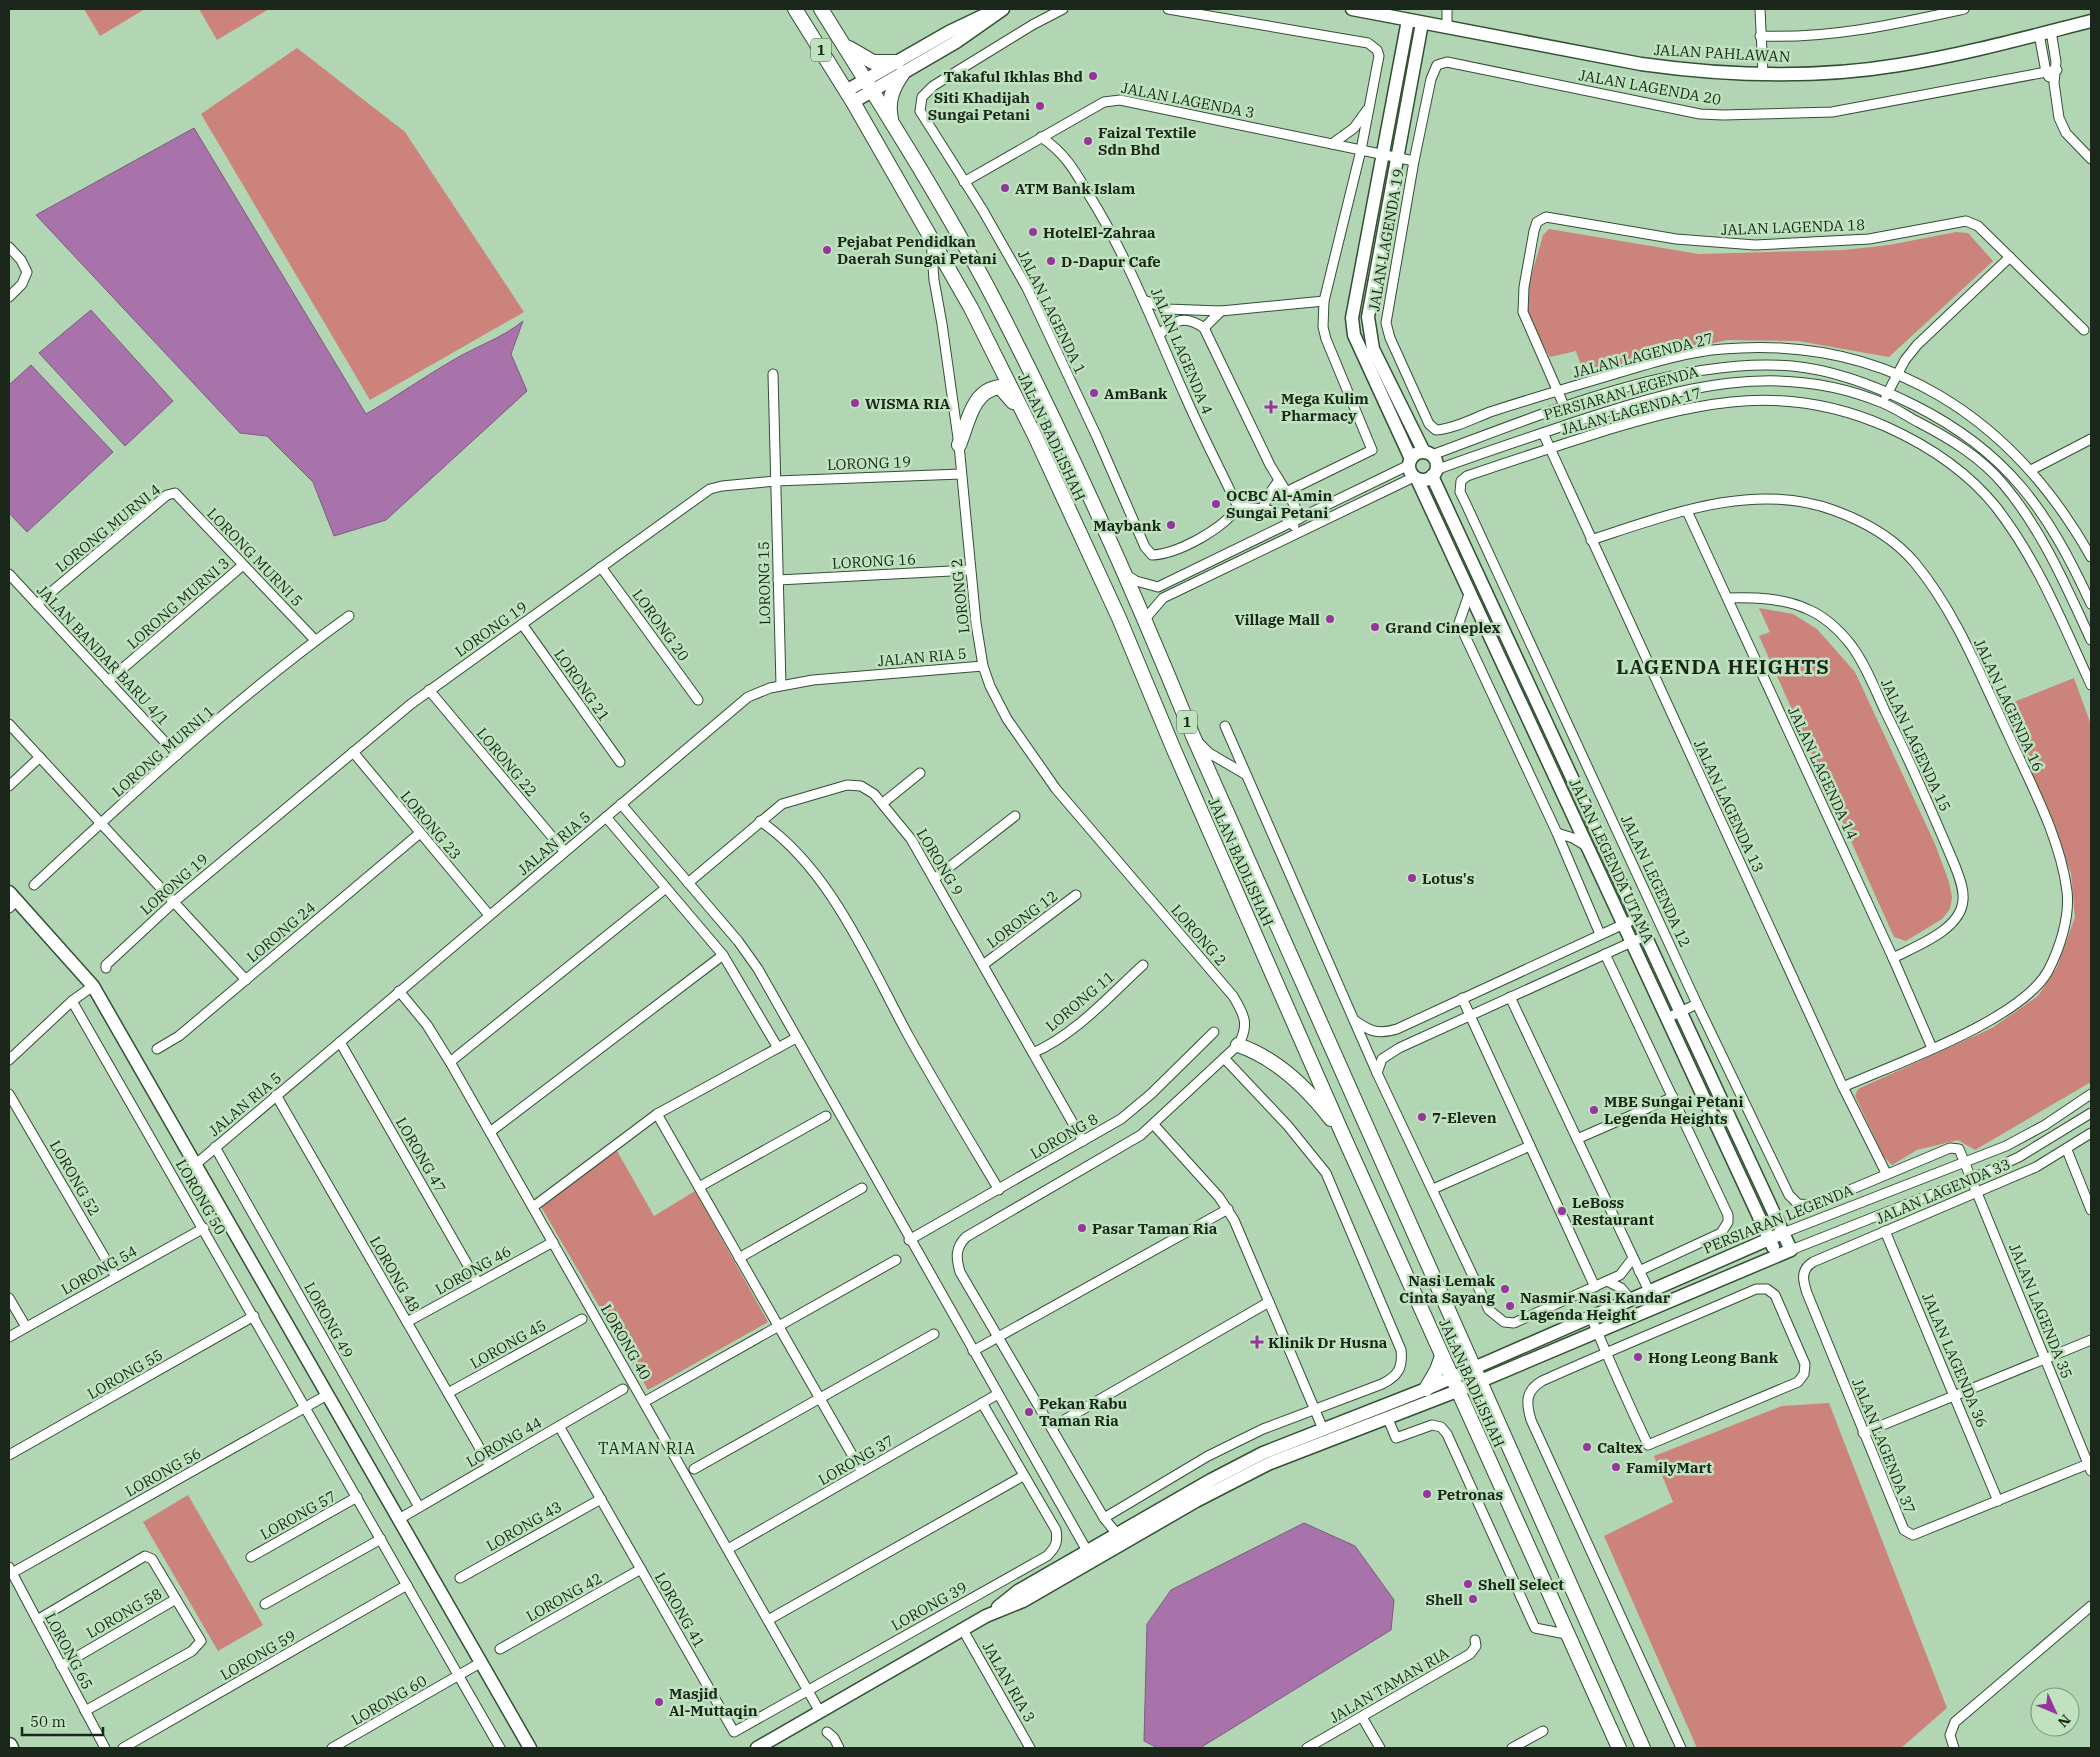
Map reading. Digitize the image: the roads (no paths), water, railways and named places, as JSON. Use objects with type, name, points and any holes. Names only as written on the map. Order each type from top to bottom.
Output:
[{"type":"main road","name":"JALAN BADLISHAH","points":[[795,9],[849,97],[972,308],[1035,436],[1119,618],[1178,759],[1343,1135],[1566,1634],[1619,1748]]},
{"type":"main road","name":"JALAN BADLISHAH","points":[[821,9],[869,85],[1000,311],[1080,472],[1145,619],[1193,736],[1478,1381],[1643,1748]]},
{"type":"main road","points":[[842,43],[873,62],[900,67],[890,101],[892,125]]},
{"type":"main road","points":[[958,439],[973,407],[986,391],[1000,387],[1006,392],[1035,436]]},
{"type":"main road","points":[[1238,1045],[1268,1058],[1288,1074],[1322,1108],[1343,1135]]},
{"type":"main road","points":[[1426,1389],[1437,1370],[1442,1356]]},
{"type":"street","points":[[849,97],[900,67],[949,32],[998,9]]},
{"type":"street","points":[[900,67],[956,42],[1003,9]]},
{"type":"street","name":"JALAN LAGENDA 1","points":[[1063,9],[1034,24],[933,86],[922,97],[920,111],[982,209],[1027,288],[1097,437],[1145,547],[1152,555],[1162,554],[1216,530],[1230,519],[1238,508]]},
{"type":"street","points":[[1168,9],[1368,43],[1377,50],[1379,56],[1360,150],[1324,301],[1323,328],[1372,450],[1286,492]]},
{"type":"street","name":"JALAN PAHLAWAN","points":[[1352,9],[1641,64],[1683,70],[1763,74],[1821,73],[1889,66],[2045,33],[2091,21]]},
{"type":"street","points":[[1447,9],[1447,27]]},
{"type":"street","points":[[1760,9],[1763,74]]},
{"type":"street","points":[[1760,36],[1806,37],[1835,35],[1964,9]]},
{"type":"street","name":"JALAN LEGENDA UTAMA","points":[[1408,20],[1354,308],[1353,327],[1360,350],[1469,594],[1777,1256]]},
{"type":"street","points":[[1413,470],[1425,480],[1434,473],[1436,462],[1428,454],[1373,349],[1368,327],[1368,305],[1422,23]]},
{"type":"street","points":[[2045,33],[2057,70],[2054,83],[2061,126],[2091,159]]},
{"type":"street","points":[[2045,33],[2046,72],[2054,83]]},
{"type":"street","name":"JALAN LAGENDA 20","points":[[1447,62],[1700,114],[1723,115],[1832,112],[2057,70]]},
{"type":"street","name":"JALAN LAGENDA 19","points":[[1429,424],[1390,338],[1386,322],[1414,161],[1431,80],[1437,65],[1447,62]]},
{"type":"street","name":"JALAN LAGENDA 3","points":[[964,182],[1104,102],[1120,100],[1414,161]]},
{"type":"street","points":[[1332,144],[1354,128],[1369,108]]},
{"type":"street","name":"JALAN LAGENDA 4","points":[[1041,137],[1057,148],[1067,159],[1108,225],[1146,301],[1186,398],[1238,508]]},
{"type":"street","name":"JALAN LAGENDA 18","points":[[1564,408],[1558,391],[1527,326],[1522,305],[1534,231],[1537,222],[1543,218],[1575,221],[1705,243],[1755,245],[1869,239],[1966,221],[1978,226],[2084,330]]},
{"type":"street","name":"LORONG 2","points":[[931,240],[934,280],[958,439],[970,570],[983,666],[1007,719],[1045,774],[1105,849],[1233,996],[1241,1009],[1245,1023],[1245,1034],[1238,1045]]},
{"type":"street","points":[[9,247],[21,260],[27,272],[22,284],[9,297]]},
{"type":"street","points":[[1884,403],[1897,374],[1917,345],[2010,257]]},
{"type":"street","points":[[1146,301],[1166,309],[1221,311],[1324,301]]},
{"type":"street","points":[[1204,328],[1221,311]]},
{"type":"street","points":[[1160,334],[1170,324],[1179,319],[1189,319],[1204,328],[1286,492],[1297,533]]},
{"type":"street","name":"JALAN LAGENDA 27","points":[[1429,424],[1436,430],[1447,428],[1558,391],[1690,355],[1721,349],[1749,347],[1798,348],[1843,357],[1897,374],[1966,412],[2031,470],[2050,492],[2091,557]]},
{"type":"street","name":"PERSIARAN LEGENDA","points":[[1428,454],[1629,387],[1688,373],[1748,365],[1794,366],[1817,369],[1848,377],[1888,392],[1956,428],[1977,443],[2011,473],[2037,505],[2054,531],[2091,604]]},
{"type":"street","name":"LORONG 15","points":[[773,374],[781,686]]},
{"type":"street","name":"PERSIARAN LEGENDA","points":[[1434,473],[1617,408],[1690,389],[1733,381],[1766,379],[1814,384],[1846,391],[1884,403],[1950,439],[2002,483],[2027,516],[2041,539],[2091,640]]},
{"type":"street","name":"JALAN LAGENDA 17","points":[[1550,448],[1650,417],[1722,401],[1787,400],[1829,407],[1876,422],[1904,434],[1937,453],[1956,467],[1995,506],[2038,571],[2091,685]]},
{"type":"street","name":"JALAN LAGENDA 13","points":[[1543,433],[1843,1087],[1886,1173]]},
{"type":"street","points":[[2031,470],[2091,439]]},
{"type":"street","name":"JALAN LEGENDA 12","points":[[1550,448],[1467,476],[1461,480],[1460,492],[1697,1004],[1793,1200],[1804,1206],[1814,1205],[1886,1173],[1950,1148],[1959,1149],[1966,1162]]},
{"type":"street","points":[[1145,619],[1163,598],[1297,533],[1413,470],[1417,454],[1428,454]]},
{"type":"street","points":[[1126,576],[1158,587],[1295,520],[1413,470]]},
{"type":"street","name":"JALAN LEGENDA UTAMA","points":[[1434,473],[1645,936],[1791,1250]]},
{"type":"street","name":"LORONG 19","points":[[106,968],[106,965],[175,901],[429,690],[710,489],[722,486],[776,481],[961,474]]},
{"type":"street","points":[[1264,509],[1268,497],[1279,480]]},
{"type":"street","name":"LORONG MURNI 5","points":[[175,494],[315,640]]},
{"type":"street","name":"LORONG MURNI 4","points":[[37,604],[168,495],[175,494]]},
{"type":"street","name":"JALAN LAGENDA 16","points":[[1591,540],[1710,505],[1748,500],[1775,499],[1810,504],[1834,511],[1870,527],[1901,549],[1928,580],[1953,621],[2041,807],[2060,860],[2067,899],[2066,922],[2048,970],[2038,985],[1999,1014],[1932,1048],[1843,1087]]},
{"type":"street","points":[[1238,508],[1264,509],[1295,520]]},
{"type":"street","name":"JALAN LAGENDA 14","points":[[1688,511],[1893,958],[1932,1048]]},
{"type":"street","name":"LORONG MURNI 3","points":[[108,681],[243,565]]},
{"type":"street","name":"LORONG 20","points":[[601,567],[698,700]]},
{"type":"street","name":"LORONG 16","points":[[778,580],[970,570]]},
{"type":"street","name":"JALAN BANDAR BARU 4/1","points":[[9,574],[177,755]]},
{"type":"street","points":[[1469,594],[1459,623],[1557,833],[1600,934]]},
{"type":"street","name":"JALAN LAGENDA 15","points":[[1728,598],[1766,598],[1791,603],[1808,609],[1830,624],[1850,644],[1859,658],[1900,741],[1955,866],[1962,885],[1964,898],[1962,909],[1954,921],[1928,939],[1893,958]]},
{"type":"street","name":"LORONG MURNI 1","points":[[34,885],[177,755],[315,640],[349,616]]},
{"type":"street","name":"LORONG 21","points":[[522,624],[620,762]]},
{"type":"street","name":"JALAN RIA 5","points":[[196,1164],[740,703],[758,692],[813,680],[983,666]]},
{"type":"street","name":"LORONG 22","points":[[429,690],[564,852]]},
{"type":"street","points":[[9,724],[102,822],[246,980]]},
{"type":"street","points":[[1225,726],[1377,1074],[1489,1310],[1504,1322],[1514,1323],[1607,1281],[1626,1270],[1633,1258]]},
{"type":"street","points":[[1193,736],[1209,753],[1236,767],[1248,776]]},
{"type":"street","name":"LORONG 23","points":[[353,752],[489,915]]},
{"type":"street","points":[[9,786],[40,757]]},
{"type":"street","points":[[883,803],[920,773]]},
{"type":"street","name":"LORONG 9","points":[[688,883],[782,804],[847,785],[861,786],[883,803],[911,839],[1083,1141]]},
{"type":"street","points":[[621,804],[747,952],[1090,1556]]},
{"type":"street","points":[[606,816],[723,955],[778,1048]]},
{"type":"street","points":[[934,879],[1015,816]]},
{"type":"street","points":[[760,821],[781,837],[796,853],[836,904],[910,1038],[999,1190]]},
{"type":"street","name":"LORONG 24","points":[[157,1049],[179,1036],[420,833]]},
{"type":"street","points":[[1557,833],[1574,838],[1588,848]]},
{"type":"street","points":[[450,1062],[666,888]]},
{"type":"street","name":"LORONG 12","points":[[983,965],[1076,895]]},
{"type":"street","points":[[11,900],[93,986],[530,1748]]},
{"type":"street","points":[[1353,1020],[1373,1032],[1383,1033],[1397,1029],[1637,918]]},
{"type":"street","points":[[1377,1074],[1379,1065],[1387,1055],[1645,936]]},
{"type":"street","points":[[1605,954],[1726,1210],[1728,1222],[1721,1233],[1639,1271]]},
{"type":"street","points":[[490,1132],[723,955]]},
{"type":"street","name":"LORONG 11","points":[[1033,1053],[1058,1040],[1077,1025],[1143,965]]},
{"type":"street","points":[[9,1060],[72,1001],[93,986]]},
{"type":"street","name":"LORONG 40","points":[[399,991],[427,1025],[450,1062],[820,1712]]},
{"type":"street","points":[[1510,997],[1649,1291]]},
{"type":"street","points":[[1462,998],[1595,1287]]},
{"type":"street","name":"LORONG 50","points":[[72,1001],[358,1497],[499,1748]]},
{"type":"street","points":[[1667,1018],[1697,1004]]},
{"type":"street","name":"LORONG 8","points":[[909,1240],[1083,1141],[1136,1107],[1214,1032]]},
{"type":"street","points":[[532,1206],[657,1114],[796,1038]]},
{"type":"street","name":"LORONG 47","points":[[340,1042],[478,1283]]},
{"type":"street","points":[[1117,1534],[1104,1518],[960,1272],[956,1258],[960,1243],[966,1237],[1154,1125],[1238,1045]]},
{"type":"street","points":[[1104,1518],[1208,1456],[1263,1429],[1314,1408],[1359,1394],[1394,1377],[1400,1369],[1401,1350],[1326,1173],[1288,1126],[1224,1058]]},
{"type":"street","name":"LORONG 52","points":[[9,1094],[116,1277]]},
{"type":"street","name":"PERSIARAN LEGENDA","points":[[1090,1556],[1117,1534],[1241,1463],[1426,1389],[1783,1233],[2006,1146],[2046,1125],[2091,1094]]},
{"type":"street","name":"LORONG 48","points":[[276,1096],[490,1466]]},
{"type":"street","points":[[1577,1139],[1673,1097]]},
{"type":"street","points":[[757,1748],[963,1630],[986,1616],[1018,1591],[1090,1556],[1245,1474],[1292,1453],[1388,1419],[1457,1391],[1791,1250],[1973,1178],[2019,1157],[2091,1113]]},
{"type":"street","points":[[657,1114],[862,1472]]},
{"type":"street","points":[[699,1187],[826,1116]]},
{"type":"street","points":[[1154,1125],[1228,1209],[1323,1430]]},
{"type":"street","name":"JALAN LAGENDA 33","points":[[1804,1270],[1813,1262],[1978,1192],[2066,1150],[2091,1133]]},
{"type":"street","points":[[1433,1189],[1530,1146]]},
{"type":"street","name":"LORONG 49","points":[[216,1147],[419,1507]]},
{"type":"street","points":[[2066,1150],[2091,1210]]},
{"type":"street","name":"JALAN LAGENDA 35","points":[[1966,1162],[2090,1467]]},
{"type":"street","points":[[739,1258],[862,1188]]},
{"type":"street","points":[[973,1351],[1228,1209]]},
{"type":"street","name":"LORONG 54","points":[[9,1337],[204,1228]]},
{"type":"street","name":"JALAN LAGENDA 36","points":[[1886,1231],[1998,1500]]},
{"type":"street","name":"LORONG 46","points":[[407,1322],[553,1242]]},
{"type":"street","points":[[644,1402],[896,1260]]},
{"type":"street","name":"JALAN LAGENDA 37","points":[[1804,1270],[1803,1280],[1807,1293],[1863,1433],[1904,1530],[1908,1534],[1913,1535],[1998,1500],[2090,1467]]},
{"type":"street","points":[[1607,1281],[1621,1288],[1631,1300]]},
{"type":"street","points":[[1591,1317],[1596,1331],[1606,1353],[1648,1445],[1798,1382],[1804,1374],[1805,1364],[1790,1327],[1771,1291],[1756,1289],[1606,1353],[1542,1381],[1528,1395],[1528,1410],[1542,1444],[1681,1748]]},
{"type":"street","points":[[9,1298],[26,1328]]},
{"type":"street","points":[[1052,1427],[1269,1302]]},
{"type":"street","name":"LORONG 55","points":[[9,1455],[254,1316]]},
{"type":"street","name":"LORONG 45","points":[[448,1392],[582,1319]]},
{"type":"street","points":[[694,1469],[934,1334]]},
{"type":"street","points":[[1863,1433],[2091,1340]]},
{"type":"street","name":"LORONG 44","points":[[399,1519],[623,1389]]},
{"type":"street","name":"LORONG 37","points":[[728,1549],[998,1394]]},
{"type":"street","name":"LORONG 56","points":[[10,1570],[326,1395]]},
{"type":"street","points":[[768,1620],[1023,1476],[982,1403]]},
{"type":"street","points":[[1388,1419],[1396,1438],[1432,1425],[1441,1427],[1447,1434],[1535,1628],[1566,1634]]},
{"type":"street","name":"LORONG 41","points":[[559,1426],[734,1732],[808,1690]]},
{"type":"street","name":"LORONG 39","points":[[808,1690],[1047,1556],[1054,1549],[1058,1540],[1056,1530],[1023,1476]]},
{"type":"street","name":"LORONG 57","points":[[251,1557],[358,1497]]},
{"type":"street","name":"LORONG 43","points":[[460,1578],[601,1498]]},
{"type":"street","points":[[265,1604],[381,1539]]},
{"type":"street","points":[[36,1620],[145,1556],[152,1559],[201,1640],[200,1644],[192,1651],[85,1711]]},
{"type":"street","name":"LORONG 42","points":[[500,1649],[641,1569]]},
{"type":"street","name":"LORONG 65","points":[[10,1570],[105,1748]]},
{"type":"street","name":"LORONG 59","points":[[123,1748],[407,1585]]},
{"type":"street","name":"LORONG 58","points":[[61,1666],[176,1599]]},
{"type":"street","points":[[1954,1748],[1950,1735],[1955,1722],[2091,1606]]},
{"type":"street","name":"JALAN RIA 3","points":[[963,1630],[1030,1748]]},
{"type":"street","name":"JALAN TAMAN RIA","points":[[1307,1748],[1470,1654],[1476,1646],[1475,1640]]},
{"type":"street","name":"LORONG 60","points":[[332,1748],[480,1663]]},
{"type":"street","points":[[1362,1717],[1380,1748]]},
{"type":"street","points":[[1512,1748],[1543,1731]]},
{"type":"street","points":[[827,1732],[834,1738],[839,1748]]},
{"type":"place","name":"Takaful Ikhlas Bhd","points":[[1093,76]]},
{"type":"place","name":"Siti Khadijah Sungai Petani","points":[[1040,106]]},
{"type":"place","name":"Faizal Textile Sdn Bhd","points":[[1088,141]]},
{"type":"place","name":"ATM Bank Islam","points":[[1005,188]]},
{"type":"place","name":"HotelEl-Zahraa","points":[[1033,232]]},
{"type":"place","name":"Pejabat Pendidkan Daerah Sungai Petani","points":[[827,250]]},
{"type":"place","name":"D-Dapur Cafe","points":[[1051,261]]},
{"type":"place","name":"AmBank","points":[[1094,393]]},
{"type":"place","name":"WISMA RIA","points":[[855,403]]},
{"type":"place","name":"Mega Kulim Pharmacy","points":[[1271,407]]},
{"type":"place","name":"OCBC Al-Amin Sungai Petani","points":[[1216,504]]},
{"type":"place","name":"Maybank","points":[[1171,525]]},
{"type":"place","name":"Village Mall","points":[[1330,619]]},
{"type":"place","name":"Grand Cineplex","points":[[1375,627]]},
{"type":"place","name":"Lotus's","points":[[1412,878]]},
{"type":"place","name":"MBE Sungai Petani Legenda Heights","points":[[1594,1110]]},
{"type":"place","name":"7-Eleven","points":[[1422,1117]]},
{"type":"place","name":"LeBoss Restaurant","points":[[1562,1211]]},
{"type":"place","name":"Pasar Taman Ria","points":[[1082,1228]]},
{"type":"place","name":"Nasi Lemak Cinta Sayang","points":[[1505,1289]]},
{"type":"place","name":"Nasmir Nasi Kandar Lagenda Height","points":[[1510,1306]]},
{"type":"place","name":"Klinik Dr Husna","points":[[1257,1342]]},
{"type":"place","name":"Hong Leong Bank","points":[[1638,1357]]},
{"type":"place","name":"Pekan Rabu Taman Ria","points":[[1029,1412]]},
{"type":"place","name":"Caltex","points":[[1587,1447]]},
{"type":"place","name":"FamilyMart","points":[[1616,1467]]},
{"type":"place","name":"Petronas","points":[[1427,1494]]},
{"type":"place","name":"Shell Select","points":[[1468,1584]]},
{"type":"place","name":"Shell","points":[[1473,1599]]},
{"type":"place","name":"Masjid Al-Muttaqin","points":[[659,1702]]},
{"type":"district","name":"LAGENDA HEIGHTS","points":[[1723,666]]},
{"type":"district","name":"TAMAN RIA","points":[[647,1448]]}]
